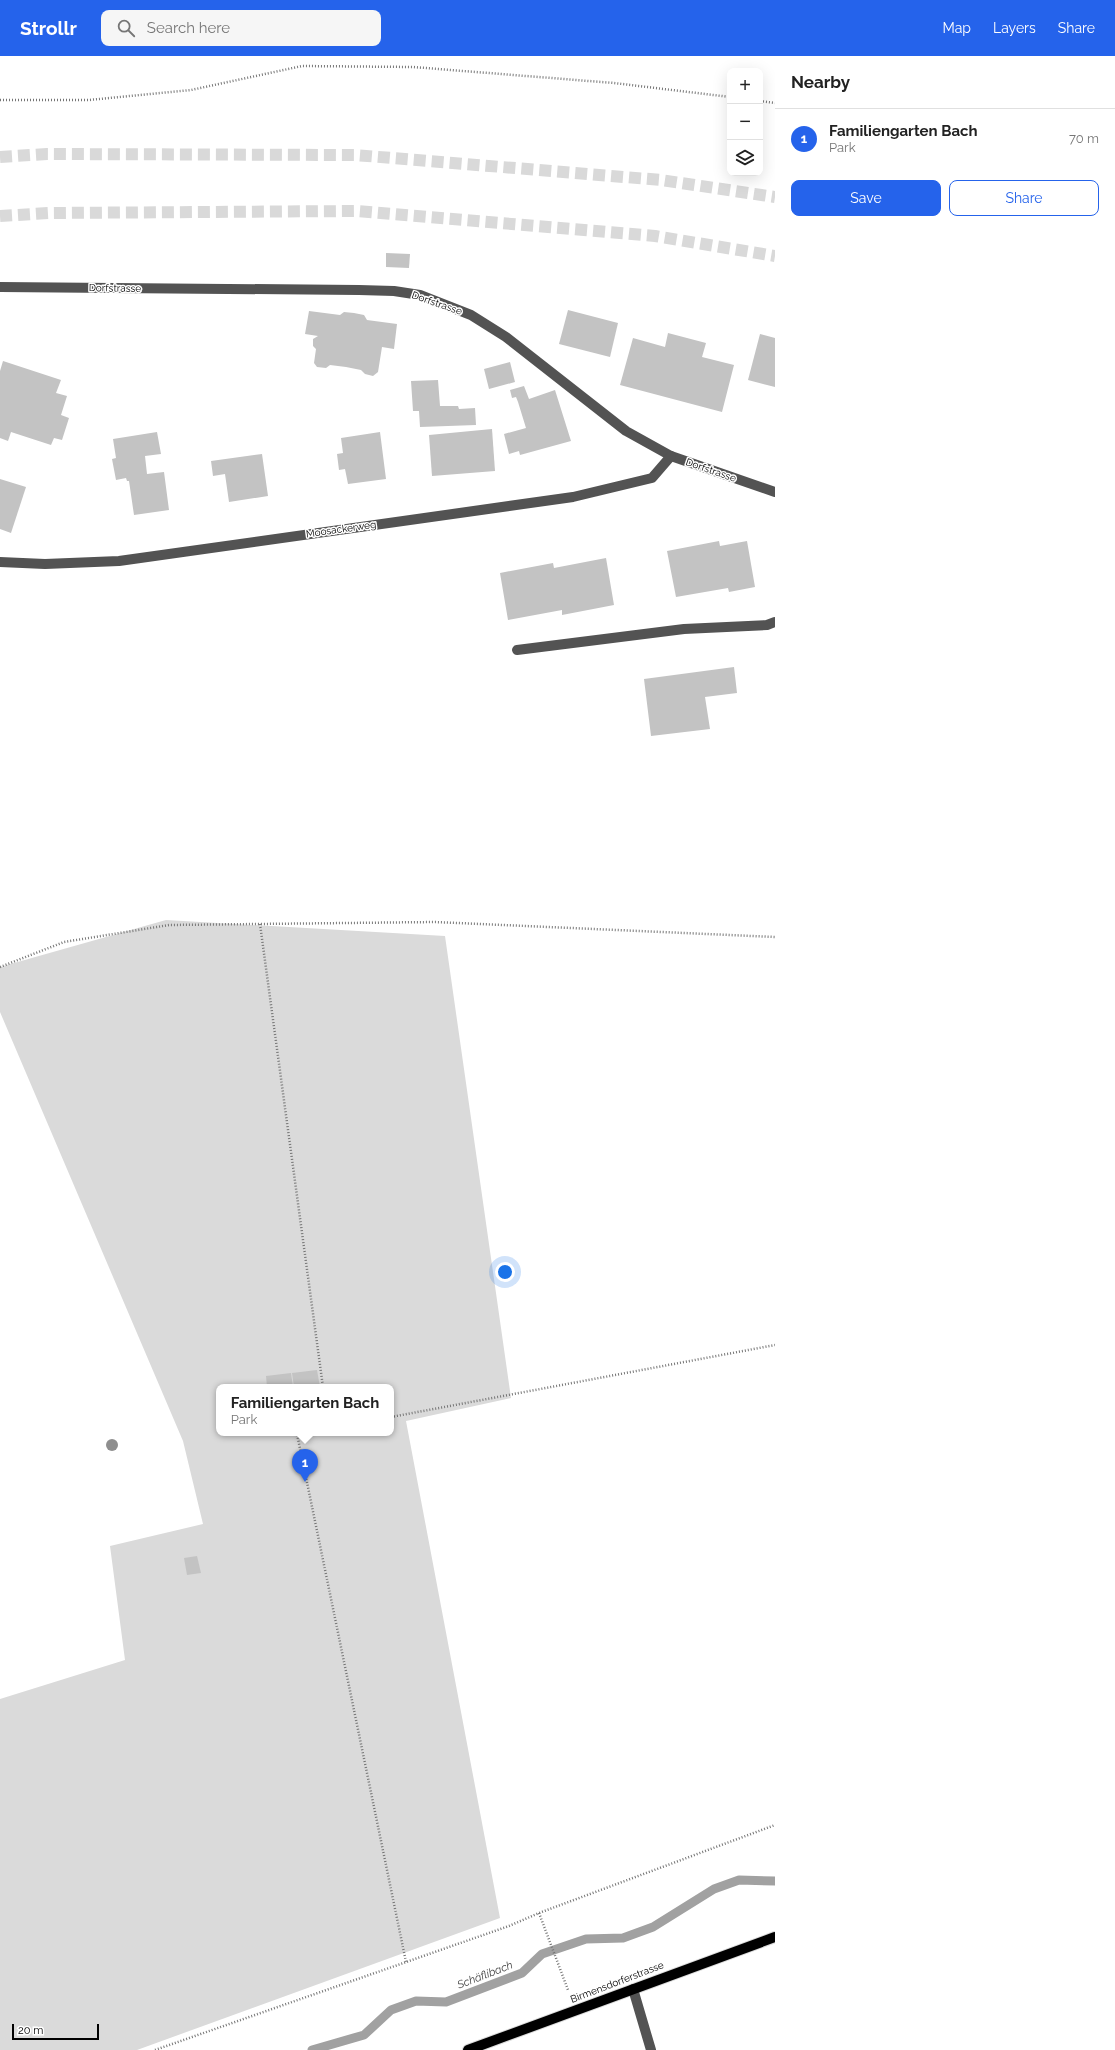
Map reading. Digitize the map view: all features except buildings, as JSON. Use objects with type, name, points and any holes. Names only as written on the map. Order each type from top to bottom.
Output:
[{"type":"main road","name":"Birmensdorferstrasse","points":[[468,2050],[775,1937]]},
{"type":"street","name":"Dorfstrasse","points":[[0,287],[366,290],[394,291],[420,295],[471,315],[506,337],[626,431],[671,456],[775,492]]},
{"type":"street","name":"Moosackerweg","points":[[0,562],[45,564],[119,561],[573,497],[652,478],[671,456]]},
{"type":"street","points":[[517,650],[684,629],[767,625],[775,622]]},
{"type":"street","points":[[633,1989],[651,2050]]},
{"type":"path","points":[[0,100],[89,100],[191,90],[302,66],[413,67],[614,83],[727,97]]},
{"type":"path","points":[[763,101],[775,103]]},
{"type":"path","points":[[0,966],[64,942],[169,925],[435,922],[775,937]]},
{"type":"path","points":[[260,924],[323,1384]]},
{"type":"path","points":[[394,1416],[775,1345]]},
{"type":"path","points":[[297,1436],[406,1962]]},
{"type":"path","points":[[155,2050],[509,1926],[539,1913],[775,1825]]},
{"type":"path","points":[[539,1913],[568,1990]]},
{"type":"shaded area","points":[[166,920],[445,936],[511,1398],[406,1421],[500,1918],[137,2050],[0,2050],[0,1699],[125,1660],[110,1546],[203,1524],[183,1441],[0,1012],[0,967]]},
{"type":"waterway","name":"Schäflibach","points":[[312,2050],[364,2035],[391,2010],[416,2001],[446,2002],[522,1973],[542,1954],[586,1939],[623,1938],[653,1927],[714,1889],[739,1880],[775,1881]]},
{"type":"tunnel","points":[[0,157],[47,154],[355,155],[661,180],[775,197]]},
{"type":"tunnel","points":[[0,216],[49,213],[357,211],[655,236],[775,256]]},
{"type":"place","name":"Familiengarten Bach","points":[[305,1482]]}]
